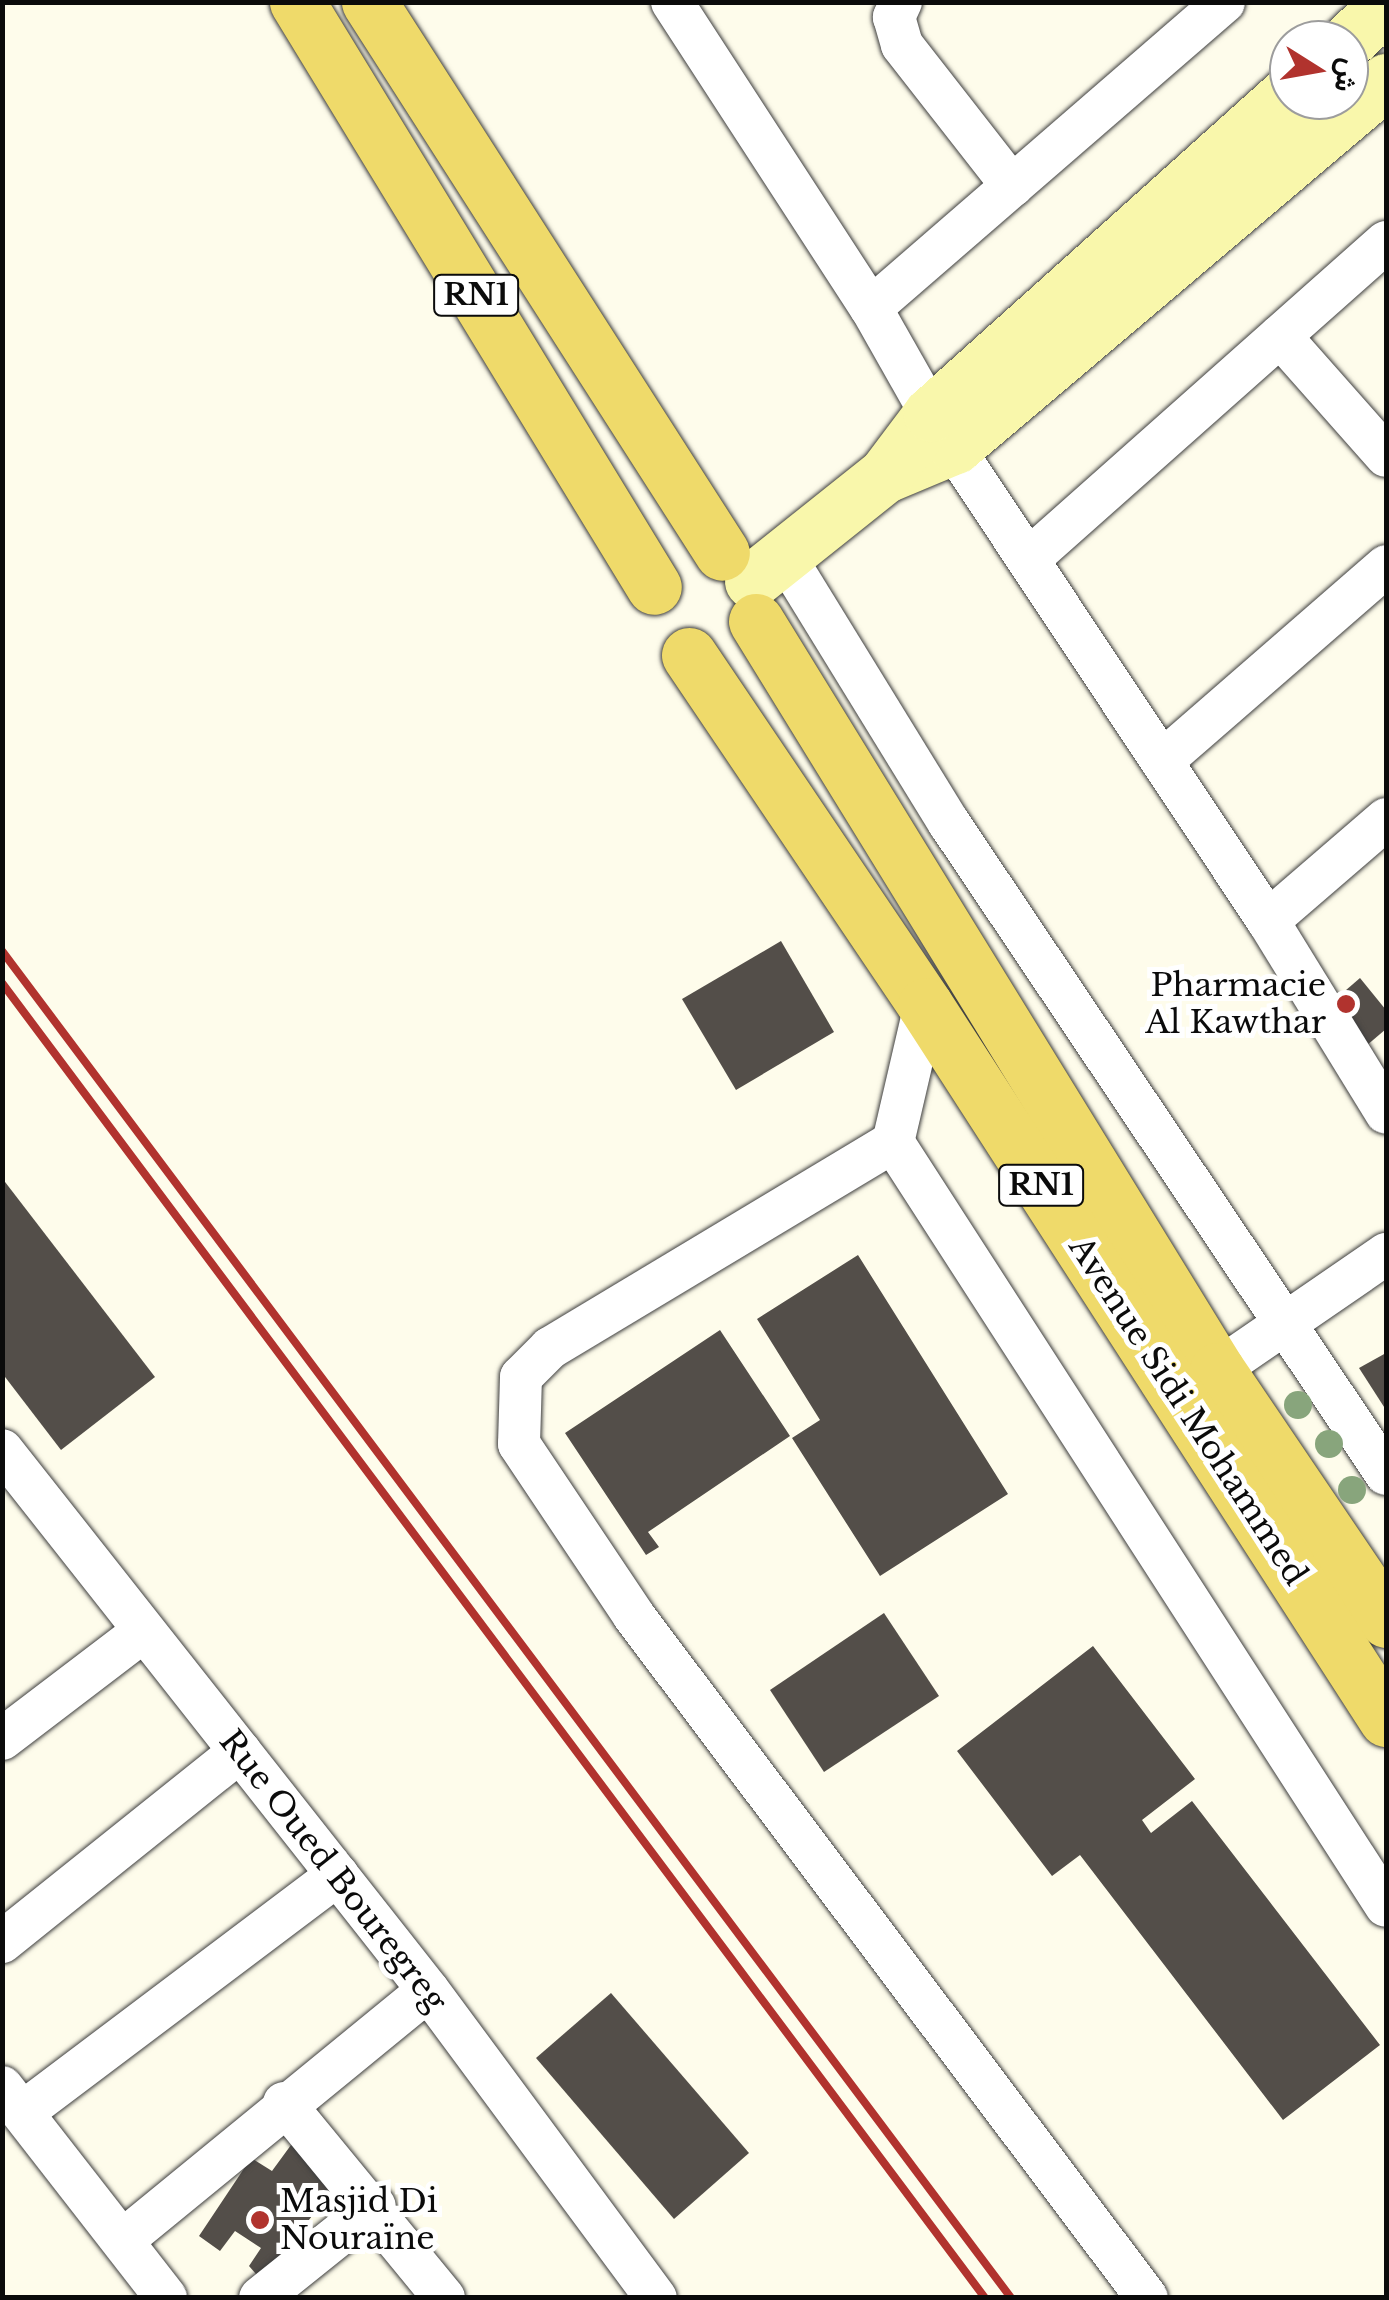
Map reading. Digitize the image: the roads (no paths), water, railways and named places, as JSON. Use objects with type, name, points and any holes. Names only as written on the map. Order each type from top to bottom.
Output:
[{"type":"main road","name":"RN1","points":[[297,2],[654,588],[653,616],[666,640],[689,655]]},
{"type":"main road","name":"Avenue Sidi Mohammed","points":[[369,2],[753,577],[1386,1719]]},
{"type":"main road","points":[[654,588],[669,564],[694,552],[753,577],[741,644],[716,656],[689,655]]},
{"type":"main road","name":"Avenue Sidi Mohammed","points":[[689,655],[925,1005],[1198,1383],[1386,1620]]},
{"type":"street","points":[[672,2],[871,308],[943,430],[1268,921],[1386,1113]]},
{"type":"street","points":[[901,2],[894,17],[902,45],[1012,186]]},
{"type":"street","points":[[871,308],[1224,2]]},
{"type":"street","points":[[1386,82],[753,577],[980,872],[1192,1194],[1286,1322],[1386,1474]]},
{"type":"street","points":[[943,430],[1269,112]]},
{"type":"street","points":[[1030,558],[1386,242]]},
{"type":"street","points":[[1280,336],[1386,456]]},
{"type":"street","points":[[1162,762],[1386,566]]},
{"type":"street","points":[[1268,921],[1386,819]]},
{"type":"street","points":[[925,1005],[893,1142],[550,1348],[520,1377],[519,1444],[634,1616],[1147,2298]]},
{"type":"street","points":[[893,1142],[1386,1906]]},
{"type":"street","points":[[1198,1383],[1386,1254]]},
{"type":"street","name":"Rue Oued Bouregreg","points":[[2,1450],[428,1990],[656,2298]]},
{"type":"street","points":[[5,1732],[144,1632]]},
{"type":"street","points":[[2,1942],[240,1751]]},
{"type":"street","points":[[166,2298],[13,2100],[338,1875]]},
{"type":"street","points":[[123,2240],[284,2103],[428,1990]]},
{"type":"street","points":[[284,2103],[375,2206],[444,2298]]},
{"type":"street","points":[[260,2298],[375,2206]]},
{"type":"railway","points":[[2,951],[1011,2298]]},
{"type":"railway","points":[[2,983],[985,2298]]},
{"type":"place","name":"Pharmacie Al Kawthar","points":[[1346,1004]]},
{"type":"place","name":"Masjid Di Nouraïne","points":[[260,2220]]}]
